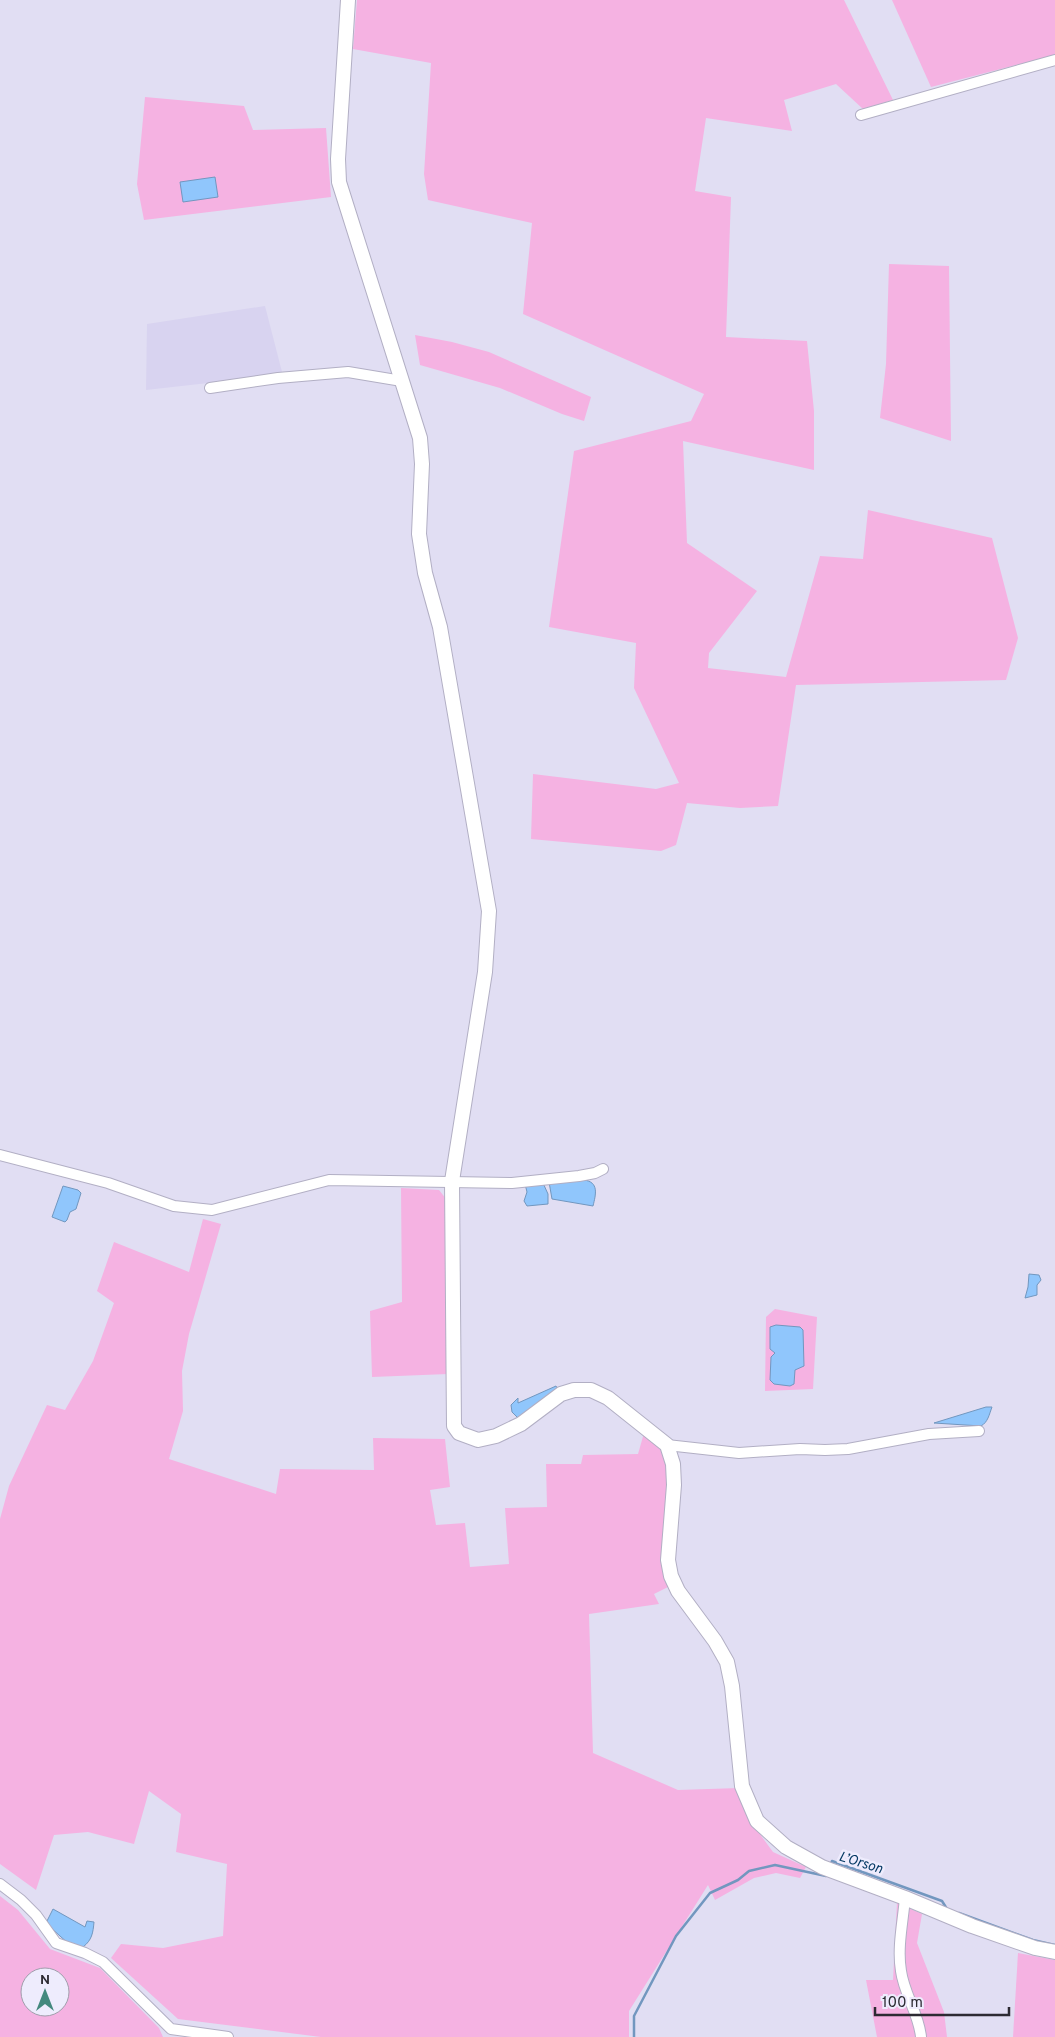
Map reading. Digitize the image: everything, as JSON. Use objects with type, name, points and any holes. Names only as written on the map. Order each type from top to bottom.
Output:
[{"type":"street","points":[[348,0],[338,159],[339,182],[420,438],[422,464],[420,534],[425,573],[440,627],[489,911],[485,972],[452,1181],[452,1388],[454,1426],[459,1433],[478,1440],[496,1436],[521,1424],[561,1394],[574,1390],[591,1390],[608,1398],[667,1445],[739,1453],[800,1449],[848,1449],[929,1434],[979,1431]]},
{"type":"street","points":[[861,115],[1055,60]]},
{"type":"street","points":[[210,388],[278,378],[348,372],[402,381]]},
{"type":"street","points":[[0,1155],[108,1183],[174,1206],[212,1210],[328,1180],[512,1183],[579,1176],[603,1169]]},
{"type":"street","points":[[667,1445],[673,1464],[674,1486],[668,1560],[671,1576],[678,1591],[715,1641],[727,1662],[732,1686],[742,1786],[757,1821],[786,1847],[828,1870],[905,1898],[972,1926],[1035,1948],[1055,1952]]},
{"type":"street","points":[[0,1884],[26,1905],[56,1943],[85,1953],[103,1962],[171,2033],[228,2037]]},
{"type":"street","points":[[905,1898],[901,1971],[911,2006],[920,2028],[921,2037]]},
{"type":"shaded area","points":[[357,0],[844,0],[893,100],[863,109],[836,84],[784,100],[792,131],[706,118],[695,191],[731,197],[726,337],[807,341],[814,411],[814,470],[683,441],[687,543],[757,591],[709,653],[708,668],[786,677],[820,556],[863,559],[868,510],[992,538],[1018,638],[1006,680],[796,685],[778,806],[740,808],[687,803],[676,845],[661,851],[531,839],[533,774],[656,789],[679,783],[634,688],[636,643],[549,627],[574,451],[691,421],[704,394],[523,314],[532,223],[428,200],[424,174],[431,63],[353,49]]},
{"type":"shaded area","points":[[892,0],[1055,0],[1055,55],[931,87]]},
{"type":"shaded area","points":[[145,97],[244,106],[253,130],[326,128],[331,197],[144,220],[137,184]]},
{"type":"shaded area","points":[[889,264],[949,266],[951,441],[880,418],[886,364]]},
{"type":"shaded area","points":[[265,306],[282,372],[226,381],[146,390],[147,324]]},
{"type":"shaded area","points":[[415,335],[489,352],[591,397],[584,421],[562,414],[500,388],[420,365]]},
{"type":"shaded area","points":[[401,1188],[439,1190],[447,1200],[448,1374],[372,1377],[370,1311],[402,1302]]},
{"type":"shaded area","points":[[203,1219],[221,1224],[189,1334],[182,1371],[183,1411],[169,1459],[276,1494],[280,1469],[374,1470],[373,1438],[445,1439],[450,1487],[430,1490],[436,1525],[465,1523],[470,1567],[509,1564],[505,1508],[547,1507],[546,1464],[581,1464],[583,1455],[638,1454],[644,1433],[662,1449],[671,1476],[670,1586],[654,1594],[659,1604],[589,1614],[593,1753],[678,1790],[739,1788],[757,1830],[773,1852],[806,1867],[800,1878],[776,1873],[754,1878],[715,1900],[708,1885],[629,2011],[629,2037],[321,2037],[178,2019],[111,1958],[121,1944],[163,1948],[223,1936],[227,1864],[176,1852],[181,1814],[149,1791],[134,1844],[88,1832],[54,1835],[36,1890],[0,1864],[0,1519],[9,1486],[47,1405],[65,1410],[93,1361],[114,1303],[97,1291],[114,1242],[189,1272]]},
{"type":"shaded area","points":[[775,1309],[817,1317],[813,1389],[765,1391],[766,1317]]},
{"type":"shaded area","points":[[0,1896],[18,1910],[50,1949],[100,1968],[159,2028],[163,2037],[0,2037]]},
{"type":"shaded area","points":[[897,1903],[922,1914],[917,1943],[944,2012],[947,2037],[877,2037],[866,1980],[893,1980]]},
{"type":"shaded area","points":[[1018,1953],[1055,1960],[1055,2037],[1013,2037]]},
{"type":"water","points":[[215,177],[218,197],[183,202],[180,182]]},
{"type":"water","points":[[589,1181],[594,1186],[593,1206],[552,1199],[549,1182]]},
{"type":"water","points":[[543,1183],[548,1194],[548,1204],[527,1206],[524,1201],[527,1192],[525,1184]]},
{"type":"water","points":[[63,1186],[78,1190],[81,1193],[76,1209],[70,1212],[65,1222],[52,1217]]},
{"type":"water","points":[[1029,1274],[1039,1275],[1041,1280],[1037,1285],[1037,1295],[1025,1298],[1028,1287]]},
{"type":"water","points":[[776,1325],[800,1327],[803,1330],[804,1366],[795,1370],[794,1384],[790,1386],[774,1384],[770,1380],[771,1357],[775,1353],[770,1349],[770,1327]]},
{"type":"water","points":[[556,1386],[557,1388],[518,1418],[512,1412],[511,1405],[518,1398],[518,1403]]},
{"type":"water","points":[[986,1407],[992,1407],[987,1420],[981,1426],[934,1423]]},
{"type":"water","points":[[53,1909],[85,1927],[87,1921],[94,1922],[92,1936],[83,1947],[70,1945],[50,1927],[47,1921]]},
{"type":"waterway","name":"L’Orson","points":[[830,1866],[832,1861],[942,1901],[947,1909]]},
{"type":"waterway","name":"L’Orson","points":[[634,2037],[634,2016],[676,1936],[710,1893],[738,1880],[749,1871],[775,1865],[826,1876],[827,1874]]},
{"type":"waterway","name":"L’Orson","points":[[959,1913],[1033,1940],[1055,1945]]}]
